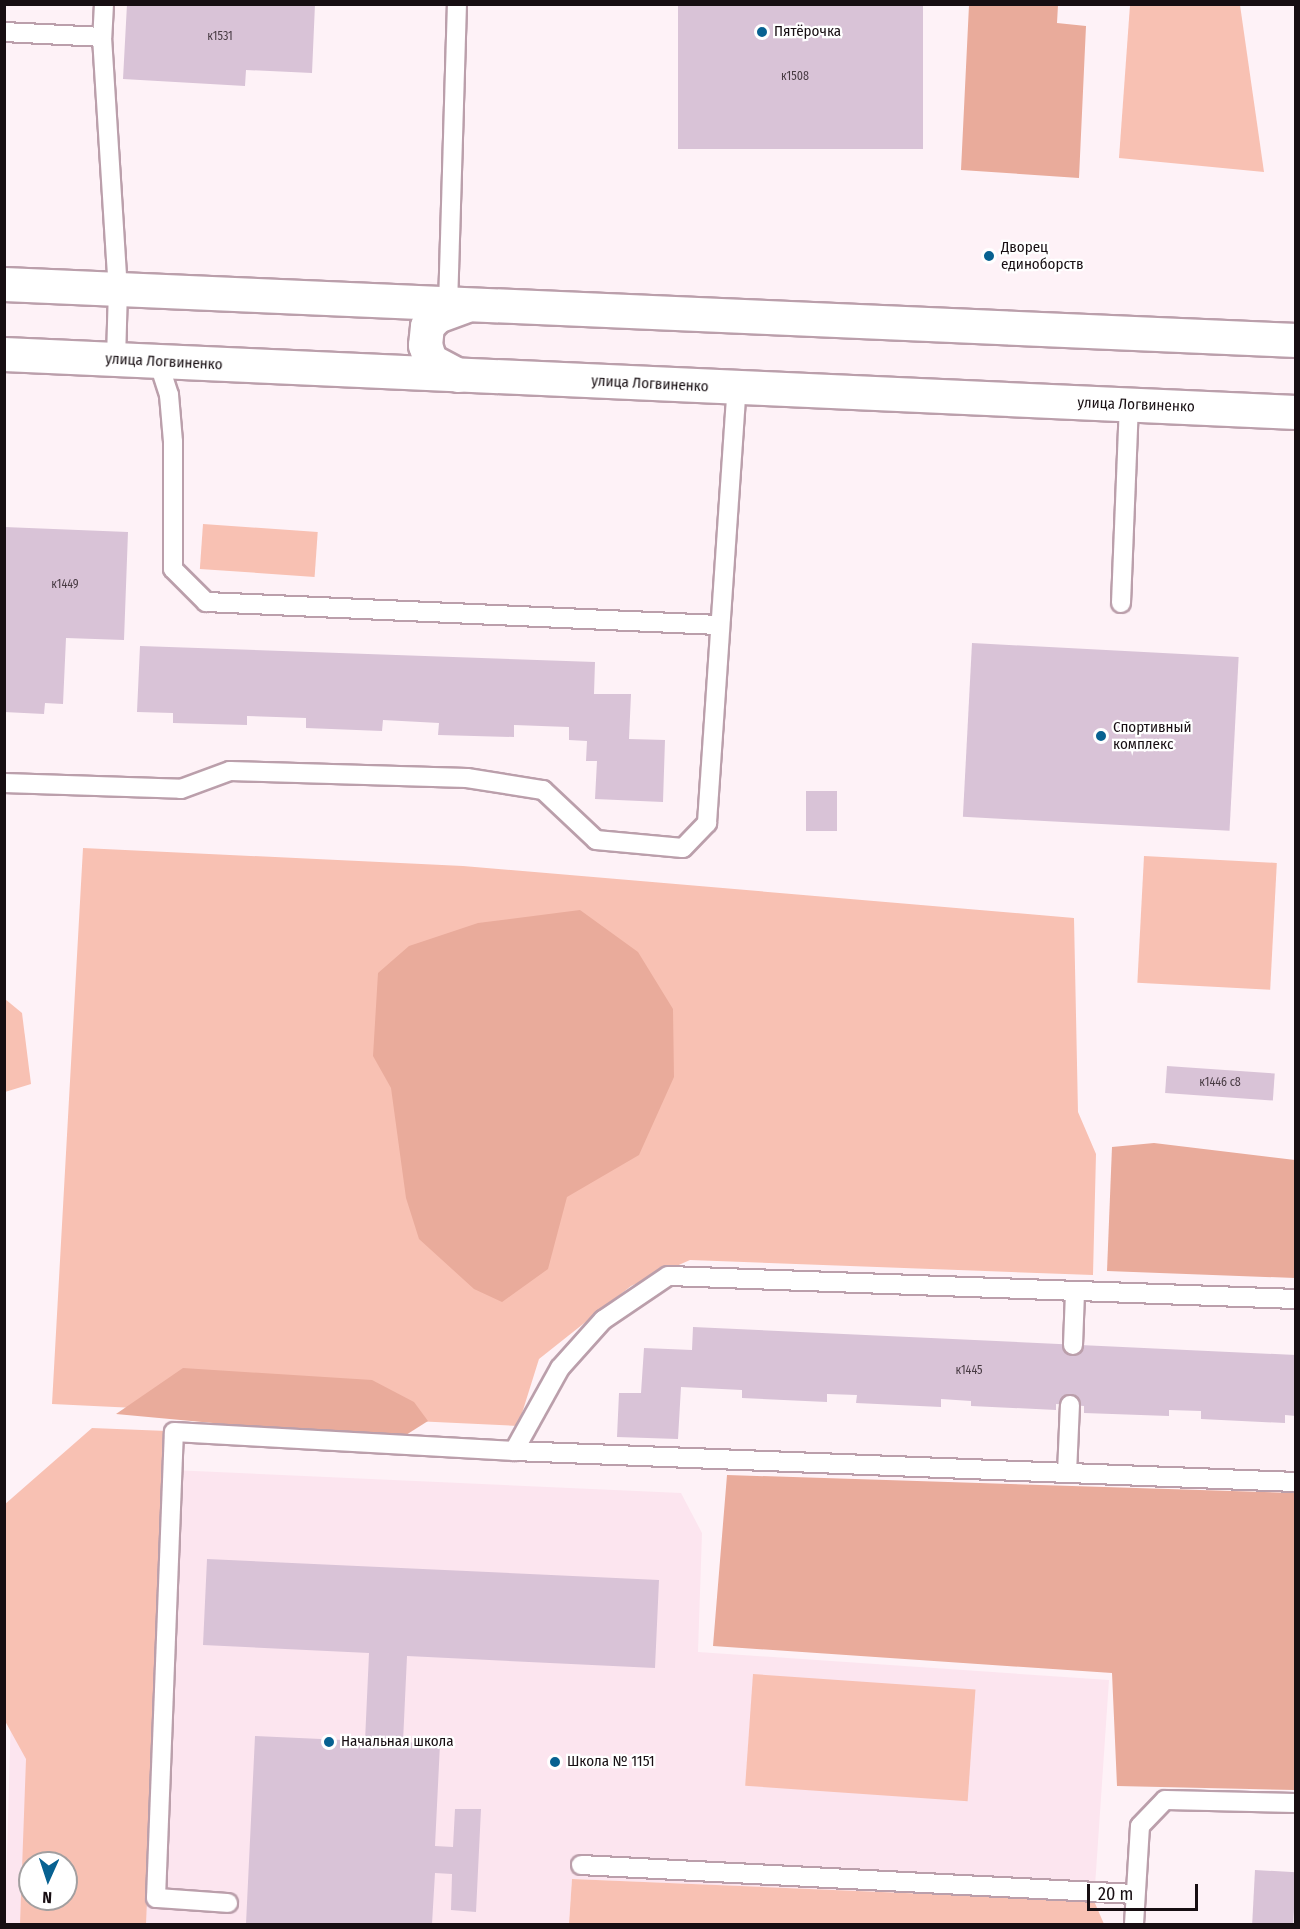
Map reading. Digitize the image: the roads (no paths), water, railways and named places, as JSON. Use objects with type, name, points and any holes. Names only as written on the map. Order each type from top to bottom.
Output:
[{"type":"main road","points":[[4,284],[456,306],[1296,340]]},
{"type":"main road","points":[[456,306],[437,316],[427,326],[424,345],[430,360],[458,375]]},
{"type":"main road","name":"улица Логвиненко","points":[[4,354],[1296,412]]},
{"type":"lane","points":[[104,4],[102,38],[118,288],[116,360]]},
{"type":"lane","points":[[456,306],[457,4]]},
{"type":"lane","points":[[4,32],[102,38]]},
{"type":"lane","points":[[158,362],[169,395],[173,442],[173,569],[206,602],[718,625]]},
{"type":"lane","points":[[4,783],[181,789],[230,771],[467,778],[543,790],[596,840],[683,848],[708,823],[718,625],[732,503],[737,388]]},
{"type":"lane","points":[[1121,603],[1129,404]]},
{"type":"lane","points":[[514,1451],[560,1368],[603,1320],[668,1276],[1296,1299]]},
{"type":"lane","points":[[1073,1345],[1075,1292]]},
{"type":"lane","points":[[1067,1473],[1070,1405]]},
{"type":"lane","points":[[228,1903],[156,1898],[174,1432],[514,1451],[1296,1482]]},
{"type":"lane","points":[[1134,1924],[1140,1826],[1165,1800],[1296,1803]]},
{"type":"lane","points":[[581,1865],[1135,1894]]},
{"type":"place","name":"Пятёрочка","points":[[762,32]]},
{"type":"place","name":"Дворец единоборств","points":[[989,256]]},
{"type":"place","name":"Спортивный комплекс","points":[[1101,736]]},
{"type":"place","name":"Начальная школа","points":[[329,1742]]},
{"type":"place","name":"Школа № 1151","points":[[555,1762]]}]
